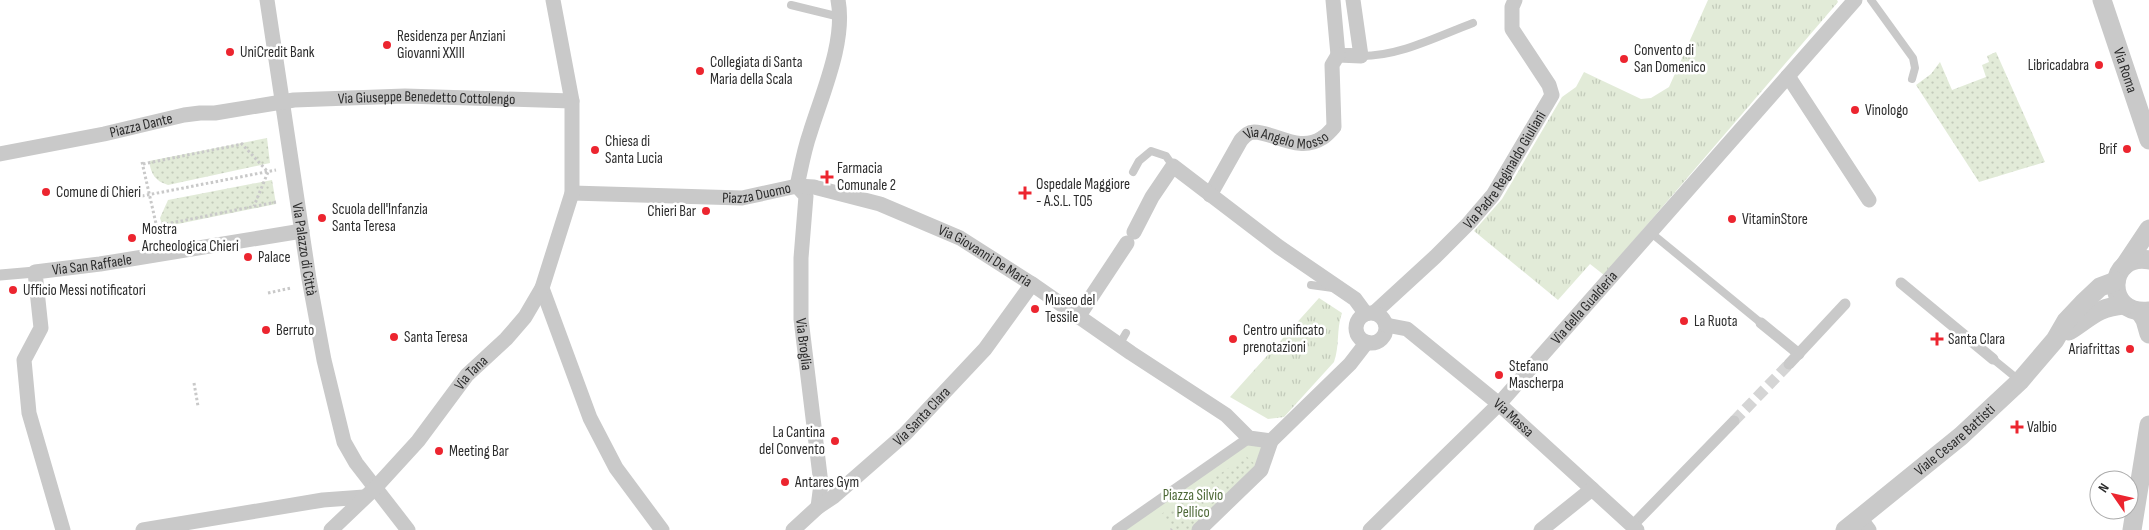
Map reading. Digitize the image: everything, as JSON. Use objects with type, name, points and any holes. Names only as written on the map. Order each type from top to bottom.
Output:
[{"type":"street","name":"Via Palazzo di Città","points":[[267,0],[302,232],[324,360],[344,442],[370,492],[408,530]]},
{"type":"street","name":"Via Tana","points":[[331,530],[418,441],[467,375],[506,339],[525,317],[542,288],[572,193],[572,101],[553,0]]},
{"type":"street","name":"Piazza Duomo","points":[[572,193],[742,198],[797,186],[809,136],[832,63],[842,17],[838,0]]},
{"type":"street","points":[[1333,0],[1335,60],[1361,56],[1353,0]]},
{"type":"street","name":"Via Padre Reginaldo Giuliani","points":[[1370,313],[1435,257],[1469,223],[1493,195],[1552,95],[1549,86],[1512,29],[1512,7],[1515,0]]},
{"type":"street","name":"Via della Gualderia","points":[[1370,530],[1499,404],[1855,0]]},
{"type":"street","name":"Via Roma","points":[[2102,0],[2149,140]]},
{"type":"street","name":"Via Angelo Mosso","points":[[1210,195],[1246,134],[1253,132],[1292,144],[1306,144],[1322,139],[1334,127],[1335,60]]},
{"type":"street","points":[[1788,76],[1870,200]]},
{"type":"street","name":"Via Giuseppe Benedetto Cottolengo","points":[[283,102],[405,96],[572,101]]},
{"type":"street","name":"Piazza Dante","points":[[0,154],[104,134],[184,115],[215,113],[283,102]]},
{"type":"street","points":[[1078,316],[1130,238],[1152,197],[1173,166],[1279,247],[1356,299],[1370,313],[1381,317],[1386,325],[1382,338],[1374,342],[1366,342],[1360,337],[1356,328],[1359,318],[1370,313]]},
{"type":"street","name":"Via Giovanni De Maria","points":[[797,186],[814,187],[880,204],[960,238],[1078,316],[1123,339],[1226,415],[1250,438]]},
{"type":"street","name":"Via Broglia","points":[[797,186],[806,196],[800,290],[801,319],[821,484],[818,506]]},
{"type":"street","points":[[2149,229],[2121,273],[2116,290],[2119,298],[2138,310],[2145,320],[2149,334]]},
{"type":"street","name":"Via San Raffaele","points":[[0,275],[100,264],[302,232]]},
{"type":"street","points":[[2121,273],[2139,259],[2149,260]]},
{"type":"street","points":[[35,272],[41,328],[24,360],[29,413],[63,530]]},
{"type":"street","name":"Viale Cesare Battisti","points":[[1845,530],[1865,524],[1962,436],[2020,381],[2055,340],[2066,321],[2083,303],[2100,287],[2121,273]]},
{"type":"street","name":"Via Santa Clara","points":[[793,530],[818,506],[833,497],[905,434],[985,349],[1032,284]]},
{"type":"street","points":[[1901,284],[1993,359]]},
{"type":"street","points":[[542,288],[590,418],[616,468],[662,530]]},
{"type":"street","points":[[1789,364],[1845,304]]},
{"type":"street","name":"Viale Cesare Battisti","points":[[2055,340],[2091,314],[2113,306],[2138,310]]},
{"type":"street","points":[[1760,324],[1799,354]]},
{"type":"street","name":"Via Massa","points":[[1386,325],[1407,330],[1499,404],[1634,528],[1734,421]]},
{"type":"street","points":[[1199,530],[1260,470],[1272,441],[1350,364],[1366,342]]},
{"type":"street","points":[[2132,530],[2149,425]]},
{"type":"street","points":[[1117,530],[1250,438],[1272,441]]},
{"type":"street","points":[[1541,530],[1592,489]]},
{"type":"street","points":[[143,530],[370,492]]},
{"type":"lane","points":[[1871,0],[1913,58],[1915,68],[1912,79]]},
{"type":"lane","points":[[791,4],[842,17]]},
{"type":"lane","points":[[1361,56],[1380,56],[1402,50],[1473,24]]},
{"type":"lane","points":[[1133,172],[1139,161],[1151,152],[1166,156],[1173,166]]},
{"type":"lane","points":[[1650,232],[1760,324]]},
{"type":"lane","points":[[1311,285],[1342,290]]},
{"type":"lane","points":[[1993,359],[2020,381]]},
{"type":"path","points":[[268,172],[241,144],[143,163],[151,194],[156,227],[276,202]]},
{"type":"path","points":[[142,196],[278,170]]},
{"type":"path","points":[[254,206],[268,172]]},
{"type":"path","points":[[268,293],[291,288]]},
{"type":"path","points":[[194,383],[198,406]]},
{"type":"green space","points":[[1708,0],[1837,0],[1838,2],[1604,275],[1590,264],[1558,300],[1474,231],[1502,199],[1562,97],[1576,87],[1584,72],[1641,99],[1651,98],[1669,87]]},
{"type":"green space","points":[[1996,52],[2045,162],[1979,182],[1916,85],[1931,74],[1940,62],[1952,90],[1986,77],[1982,65],[1989,62],[1987,56]]},
{"type":"green space","points":[[267,138],[270,163],[168,185],[157,179],[152,173],[150,166],[149,161]]},
{"type":"green space","points":[[272,180],[276,204],[163,227],[160,218],[168,200]]},
{"type":"green space","points":[[1319,298],[1342,313],[1334,362],[1284,417],[1268,419],[1230,397]]},
{"type":"green space","name":"Piazza Silvio Pellico","points":[[1249,438],[1271,441],[1261,470],[1199,530],[1117,530]]},
{"type":"green space","points":[[1246,456],[1261,470],[1199,530],[1172,530],[1160,515]]},
{"type":"tunnel","points":[[1734,421],[1789,364]]},
{"type":"place","name":"Residenza per Anziani Giovanni XXIII","points":[[387,45]]},
{"type":"place","name":"UniCredit Bank","points":[[230,52]]},
{"type":"place","name":"Convento di San Domenico","points":[[1624,59]]},
{"type":"place","name":"Libricadabra","points":[[2099,65]]},
{"type":"place","name":"Collegiata di Santa Maria della Scala","points":[[700,71]]},
{"type":"place","name":"Vinologo","points":[[1855,110]]},
{"type":"place","name":"Brif","points":[[2127,149]]},
{"type":"place","name":"Chiesa di Santa Lucia","points":[[595,150]]},
{"type":"place","name":"Farmacia Comunale 2","points":[[827,177]]},
{"type":"place","name":"Comune di Chieri","points":[[46,192]]},
{"type":"place","name":"Ospedale Maggiore - A.S.L. TO5","points":[[1025,193]]},
{"type":"place","name":"Chieri Bar","points":[[706,211]]},
{"type":"place","name":"Scuola dell'Infanzia Santa Teresa","points":[[322,218]]},
{"type":"place","name":"VitaminStore","points":[[1732,219]]},
{"type":"place","name":"Mostra Archeologica Chieri","points":[[132,238]]},
{"type":"place","name":"Palace","points":[[248,257]]},
{"type":"place","name":"Ufficio Messi notificatori","points":[[13,290]]},
{"type":"place","name":"Museo del Tessile","points":[[1035,309]]},
{"type":"place","name":"La Ruota","points":[[1684,321]]},
{"type":"place","name":"Berruto","points":[[266,330]]},
{"type":"place","name":"Santa Teresa","points":[[394,337]]},
{"type":"place","name":"Centro unificato prenotazioni","points":[[1233,339]]},
{"type":"place","name":"Santa Clara","points":[[1937,339]]},
{"type":"place","name":"Ariafrittas","points":[[2130,349]]},
{"type":"place","name":"Stefano Mascherpa","points":[[1499,375]]},
{"type":"place","name":"Valbio","points":[[2017,427]]},
{"type":"place","name":"La Cantina del Convento","points":[[835,441]]},
{"type":"place","name":"Meeting Bar","points":[[439,451]]},
{"type":"place","name":"Antares Gym","points":[[785,482]]}]
